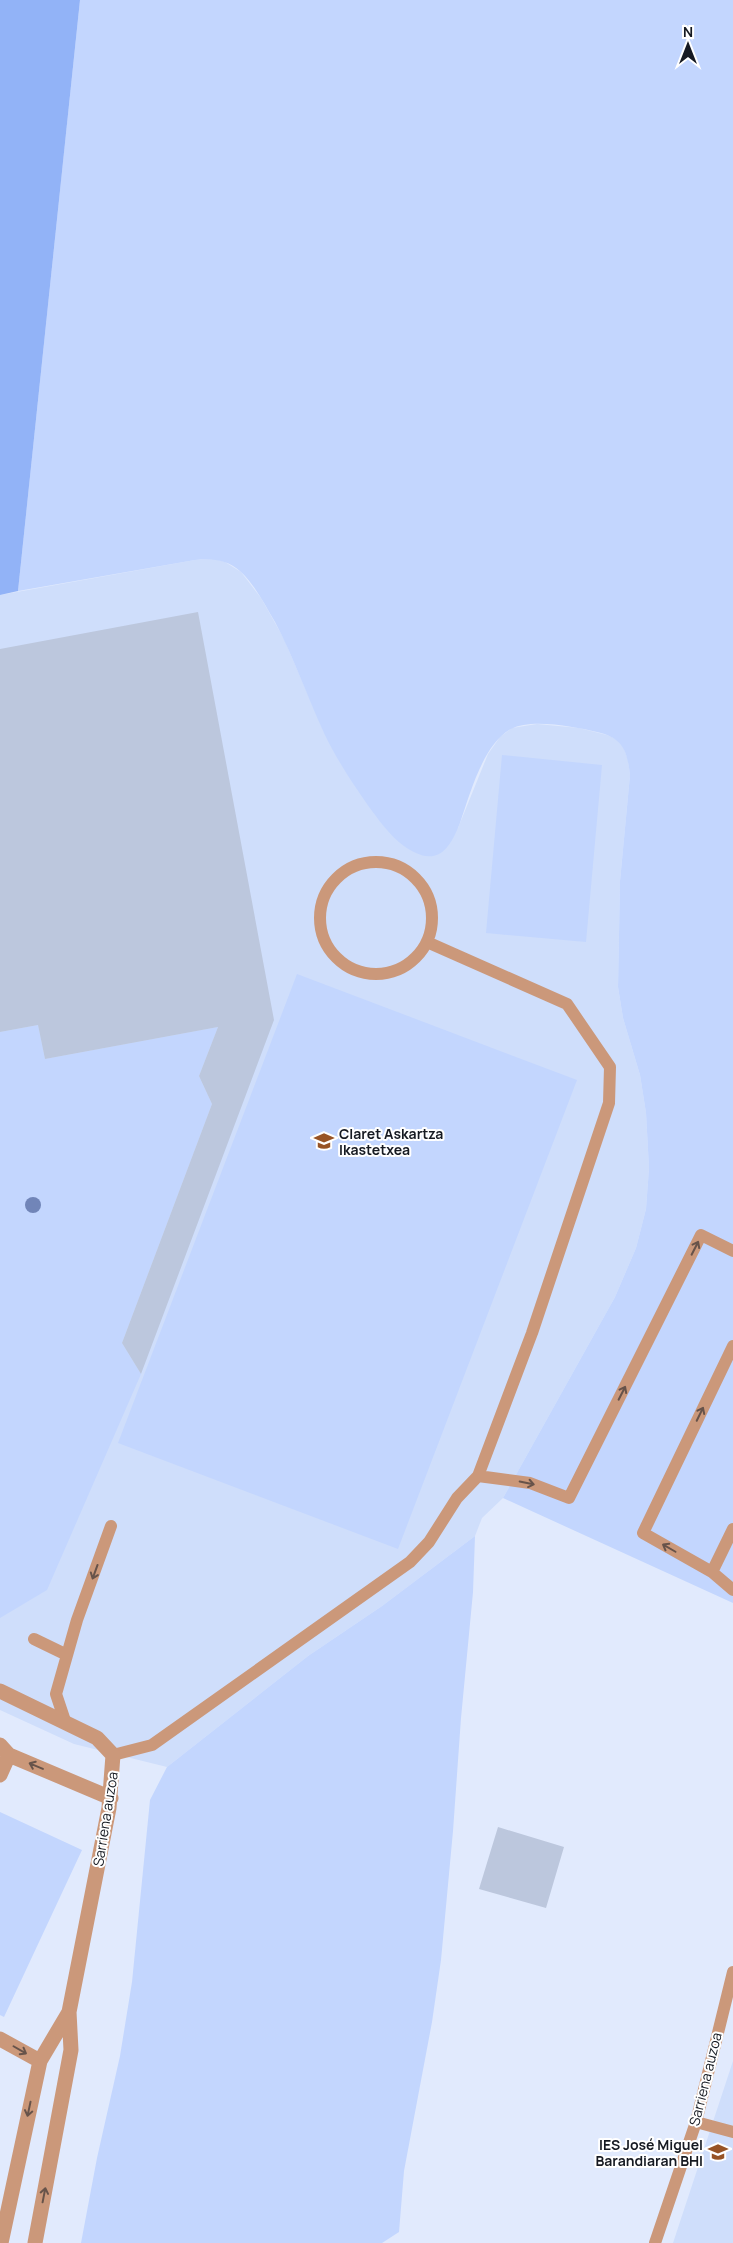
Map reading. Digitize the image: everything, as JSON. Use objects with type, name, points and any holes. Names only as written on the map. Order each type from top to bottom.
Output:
[{"type":"street","name":"Sarriena auzoa","points":[[0,1691],[97,1738],[113,1755],[111,1798],[69,2012]]},
{"type":"street","points":[[0,1775],[4,1750],[111,1798]]},
{"type":"street","points":[[1,2243],[40,2062],[69,2012]]},
{"type":"street","points":[[35,2243],[71,2050],[69,2012]]},
{"type":"street","points":[[0,2039],[40,2062]]},
{"type":"lane","points":[[382,861],[400,866],[414,876],[425,890],[432,907],[432,925],[427,942],[416,958],[400,970],[381,974],[362,973],[344,965],[330,952],[321,935],[319,916],[323,896],[334,880],[347,868],[364,862],[382,861]]},
{"type":"lane","points":[[113,1755],[152,1745],[310,1631],[410,1562],[429,1542],[457,1498],[478,1476],[532,1333],[609,1103],[610,1067],[567,1004],[427,942]]},
{"type":"lane","points":[[478,1476],[530,1483],[569,1498],[702,1235],[733,1251]]},
{"type":"lane","points":[[731,1589],[712,1572],[643,1533],[733,1346]]},
{"type":"lane","points":[[65,1721],[56,1694],[77,1620],[111,1526]]},
{"type":"lane","points":[[712,1572],[733,1529]]},
{"type":"lane","points":[[34,1639],[67,1655]]},
{"type":"lane","name":"Sarriena auzoa","points":[[655,2243],[696,2122],[733,1972]]},
{"type":"lane","points":[[696,2122],[733,2132]]},
{"type":"shaded area","points":[[0,0],[80,0],[18,591],[0,595]]},
{"type":"shaded area","points":[[80,0],[733,0],[733,1603],[503,1498],[615,1297],[636,1248],[646,1209],[649,1168],[646,1113],[640,1075],[623,1018],[618,987],[620,881],[630,775],[622,746],[606,735],[566,726],[530,724],[511,729],[501,736],[485,758],[449,845],[443,852],[434,856],[421,855],[399,842],[367,804],[324,733],[275,622],[246,577],[230,564],[220,561],[195,560],[18,591]]},
{"type":"shaded area","name":"Claret Askartza Ikastetxea","points":[[216,559],[241,572],[261,598],[284,639],[324,732],[458,828],[488,754],[500,737],[512,728],[537,724],[579,728],[607,735],[616,739],[623,746],[628,760],[630,775],[620,881],[618,987],[623,1018],[640,1075],[646,1113],[649,1168],[646,1209],[636,1248],[615,1297],[503,1498],[482,1518],[475,1536],[382,1606],[308,1656],[167,1767],[74,1744],[0,1710],[0,595],[195,560]]},
{"type":"shaded area","points":[[502,755],[602,765],[586,942],[486,933]]},
{"type":"shaded area","points":[[297,974],[577,1080],[398,1549],[118,1443]]},
{"type":"shaded area","points":[[38,1025],[45,1059],[218,1027],[199,1076],[212,1104],[122,1343],[141,1374],[47,1590],[0,1618],[0,1032]]},
{"type":"shaded area","points":[[475,1536],[473,1592],[441,1960],[432,2022],[404,2171],[399,2232],[382,2243],[81,2243],[97,2158],[120,2056],[132,1982],[150,1800],[167,1767],[308,1656],[382,1606]]},
{"type":"shaded area","points":[[0,1812],[82,1850],[4,2017],[0,2015]]},
{"type":"shaded area","name":"IES José Miguel Barandiaran BHI","points":[[733,2061],[733,2243],[673,2243]]},
{"type":"building","points":[[198,612],[274,1020],[141,1374],[122,1343],[212,1104],[199,1076],[218,1027],[45,1059],[38,1025],[0,1032],[0,649]]},
{"type":"building","points":[[498,1827],[564,1847],[546,1908],[479,1889]]},
{"type":"place","name":"Claret Askartza Ikastetxea","points":[[324,1141]]},
{"type":"place","name":"IES José Miguel Barandiaran BHI","points":[[718,2152]]}]
